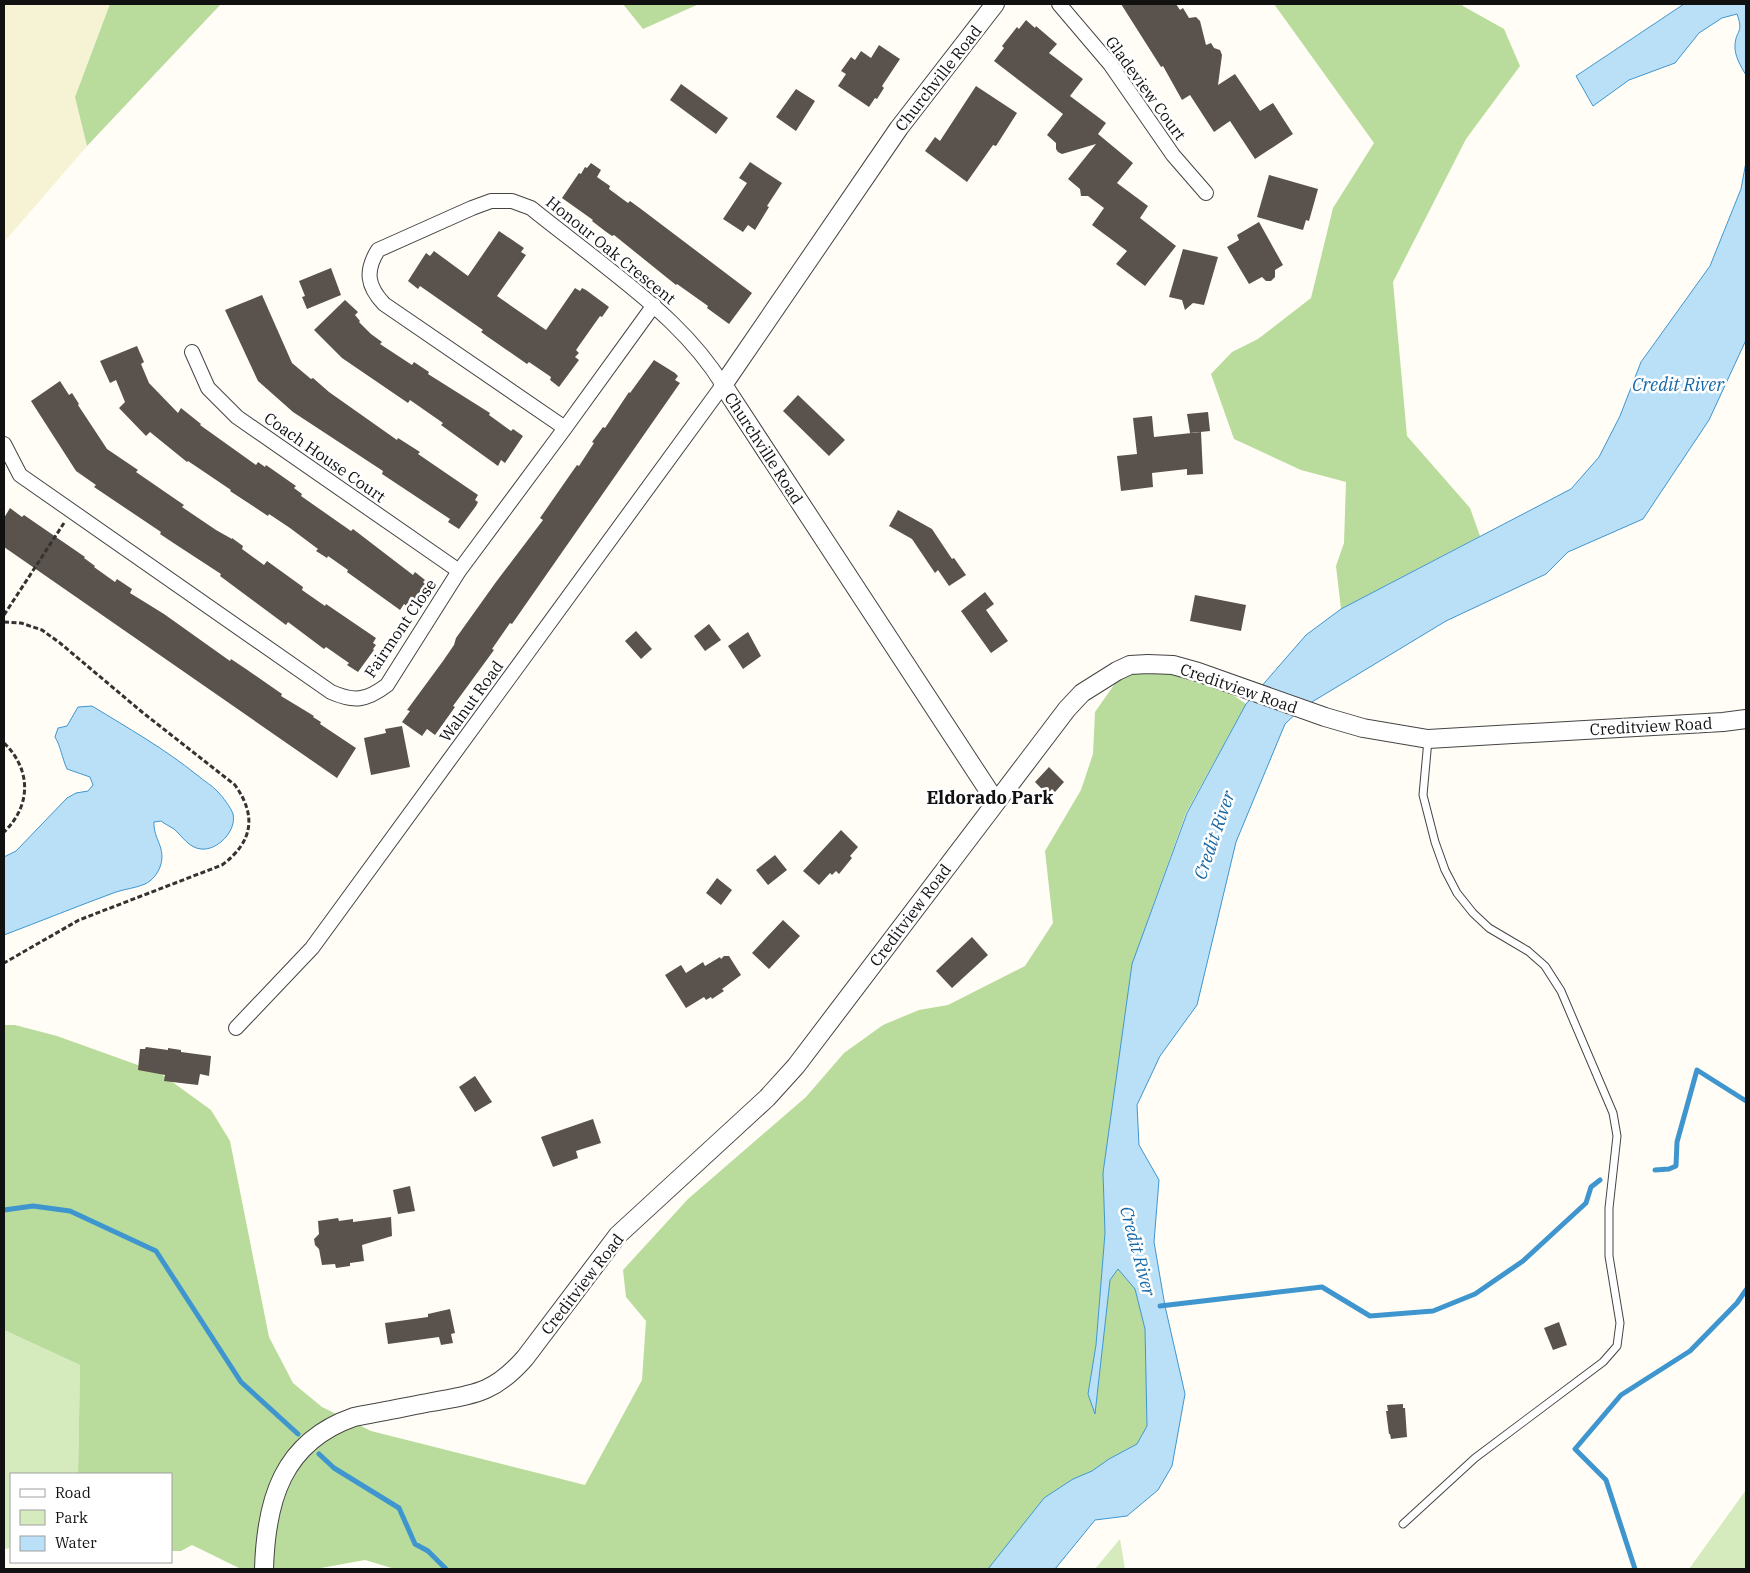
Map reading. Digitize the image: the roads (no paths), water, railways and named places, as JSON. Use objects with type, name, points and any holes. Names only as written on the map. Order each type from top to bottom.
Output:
[{"type":"street","name":"Churchville Road","points":[[995,4],[894,135],[723,385],[996,802]]},
{"type":"street","name":"Gladeview Court","points":[[1059,4],[1110,64],[1172,155],[1206,193]]},
{"type":"street","name":"Honour Oak Crescent","points":[[565,428],[384,304],[370,284],[369,272],[372,260],[378,250],[491,201],[512,201],[531,208],[654,305],[690,340],[709,363],[723,385]]},
{"type":"street","name":"Fairmont Close","points":[[4,444],[20,475],[331,692],[345,698],[360,699],[375,694],[387,685],[459,571],[654,305]]},
{"type":"street","name":"Coach House Court","points":[[192,352],[208,388],[237,417],[459,571]]},
{"type":"street","name":"Walnut Road","points":[[236,1028],[312,948],[723,385]]},
{"type":"street","name":"Creditview Road","points":[[264,1569],[267,1527],[274,1494],[287,1468],[300,1451],[336,1425],[355,1417],[472,1394],[500,1382],[511,1374],[618,1235],[767,1098],[796,1066],[1067,709],[1082,693],[1117,671],[1130,665],[1173,665],[1198,672],[1324,717],[1375,731],[1428,739],[1713,723],[1746,719]]},
{"type":"lane","points":[[1403,1524],[1475,1458],[1603,1362],[1617,1346],[1620,1323],[1609,1256],[1609,1208],[1618,1136],[1613,1113],[1561,991],[1545,966],[1528,951],[1489,928],[1457,893],[1445,870],[1432,835],[1423,795],[1428,739]]},
{"type":"water","points":[[1684,4],[1746,4],[1746,75],[1738,61],[1735,49],[1740,28],[1737,14],[1722,18],[1699,33],[1675,63],[1629,80],[1593,106],[1576,76]]},
{"type":"water","name":"Credit River","points":[[1746,162],[1746,340],[1709,420],[1643,519],[1568,552],[1546,574],[1446,621],[1302,708],[1285,724],[1236,842],[1197,1005],[1160,1056],[1137,1105],[1139,1145],[1159,1180],[1154,1242],[1165,1306],[1185,1394],[1172,1466],[1158,1490],[1127,1516],[1095,1520],[1055,1569],[988,1569],[1044,1498],[1073,1479],[1092,1471],[1109,1459],[1137,1444],[1147,1426],[1145,1329],[1135,1289],[1118,1269],[1110,1280],[1095,1414],[1088,1394],[1096,1345],[1105,1233],[1103,1173],[1132,964],[1187,813],[1246,704],[1306,635],[1341,609],[1571,489],[1599,457],[1620,416],[1641,362],[1710,266],[1741,189]]},
{"type":"water","points":[[92,706],[185,765],[214,788],[233,814],[232,827],[219,843],[207,849],[201,849],[189,844],[174,829],[161,821],[154,822],[162,860],[158,872],[148,883],[116,892],[4,935],[4,857],[16,851],[67,798],[76,793],[88,791],[93,785],[90,777],[67,769],[55,737],[58,728],[67,726],[78,707]]},
{"type":"waterway","points":[[1655,1170],[1669,1169],[1676,1166],[1677,1142],[1697,1070],[1746,1101]]},
{"type":"waterway","points":[[1160,1306],[1322,1287],[1370,1316],[1433,1311],[1475,1294],[1523,1261],[1586,1203],[1591,1187],[1600,1180]]},
{"type":"waterway","points":[[4,1210],[33,1206],[70,1211],[156,1251],[241,1382],[298,1434]]},
{"type":"waterway","points":[[1635,1569],[1606,1480],[1575,1449],[1621,1395],[1690,1351],[1737,1303],[1746,1290]]},
{"type":"waterway","points":[[319,1454],[334,1468],[399,1508],[415,1544],[428,1551],[446,1569]]},
{"type":"district","name":"Eldorado Park","points":[[990,797]]}]
